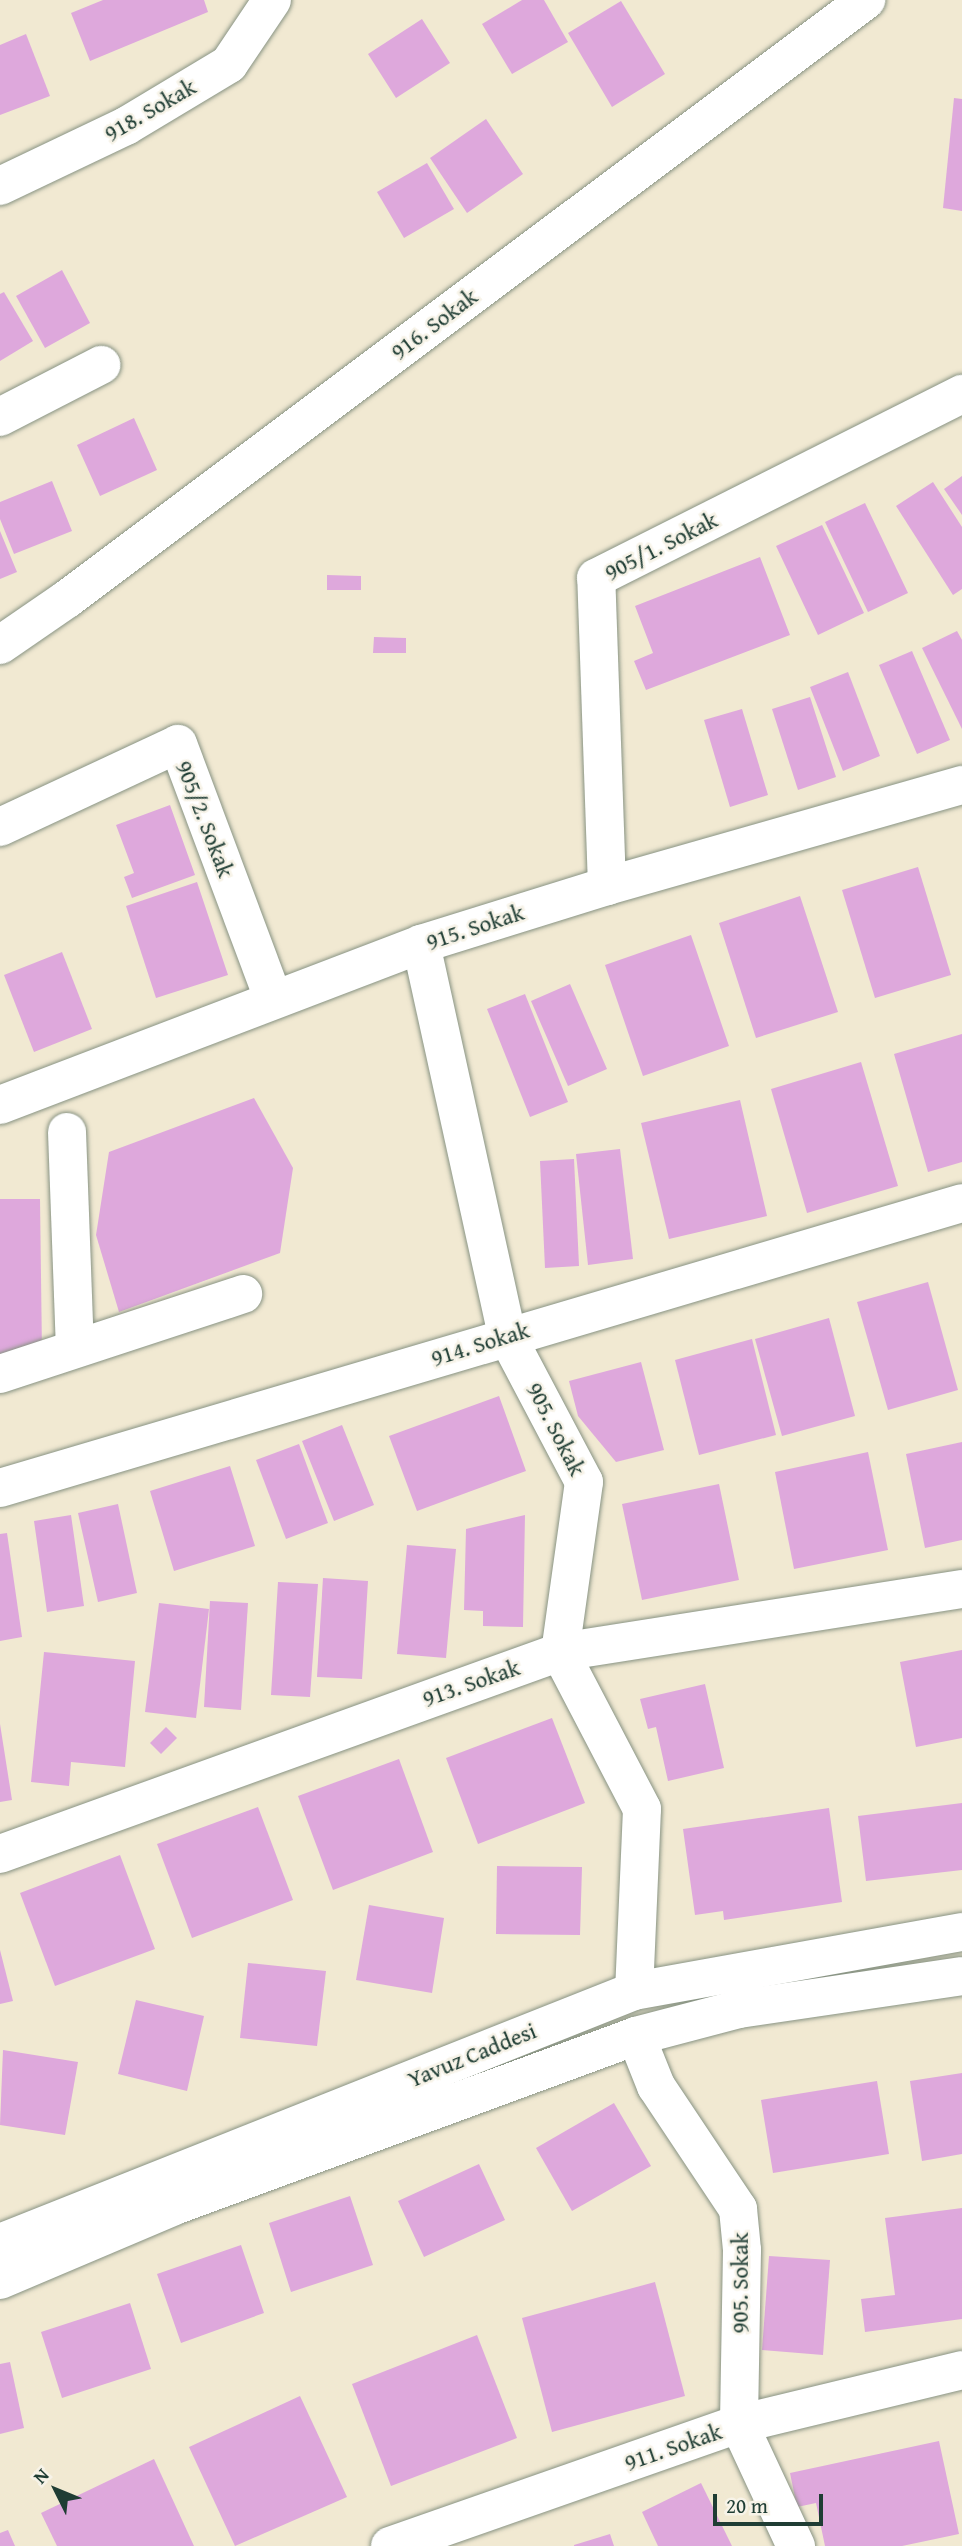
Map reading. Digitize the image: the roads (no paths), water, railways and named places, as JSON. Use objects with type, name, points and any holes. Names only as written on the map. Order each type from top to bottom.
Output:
[{"type":"street","name":"918. Sokak","points":[[0,187],[126,126],[229,64],[272,0]]},
{"type":"street","name":"916. Sokak","points":[[0,645],[68,599],[866,0]]},
{"type":"street","points":[[0,417],[100,365]]},
{"type":"street","name":"905/1. Sokak","points":[[607,886],[596,578],[960,400]]},
{"type":"street","name":"905/2. Sokak","points":[[0,827],[178,744],[273,998]]},
{"type":"street","name":"915. Sokak","points":[[0,1105],[273,998],[421,944],[607,886],[962,785]]},
{"type":"street","name":"905. Sokak","points":[[421,944],[507,1336],[584,1482],[560,1652]]},
{"type":"street","points":[[67,1132],[75,1348]]},
{"type":"street","name":"914. Sokak","points":[[0,1488],[962,1203]]},
{"type":"street","points":[[0,1374],[243,1294]]},
{"type":"street","name":"913. Sokak","points":[[0,1854],[560,1652],[962,1589]]},
{"type":"street","points":[[560,1652],[642,1809],[634,1991]]},
{"type":"street","name":"Yavuz Caddesi","points":[[0,2243],[634,1991],[962,1932]]},
{"type":"street","name":"Yavuz Caddesi","points":[[0,2280],[174,2206],[636,2036],[739,2009],[962,1976]]},
{"type":"street","name":"905. Sokak","points":[[636,2036],[656,2086],[738,2209],[742,2250],[739,2424],[796,2546]]},
{"type":"street","name":"911. Sokak","points":[[390,2546],[739,2424],[962,2370]]}]
